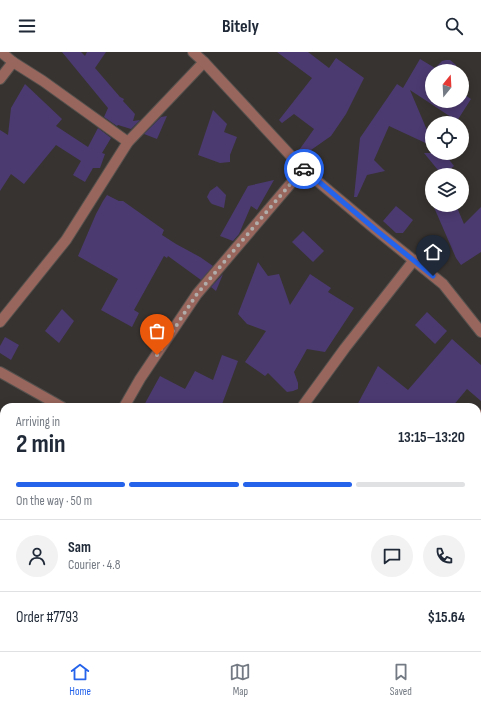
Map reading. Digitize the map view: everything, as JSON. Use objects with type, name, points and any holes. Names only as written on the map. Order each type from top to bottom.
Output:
[{"type":"street","points":[[1,52],[13,62],[43,81],[128,142]]},
{"type":"street","points":[[193,52],[303,169],[443,284],[481,332]]},
{"type":"street","points":[[0,79],[13,62]]},
{"type":"street","points":[[0,322],[66,240],[128,142],[204,62]]},
{"type":"street","points":[[126,403],[140,379],[197,294],[303,169]]},
{"type":"street","points":[[305,403],[414,260]]},
{"type":"street","points":[[0,372],[55,403]]},
{"type":"building","points":[[62,52],[81,52],[85,56],[87,52],[106,52],[95,68],[120,97],[124,99],[123,101],[135,114],[133,121],[140,120],[131,129],[117,126],[104,117],[108,108]]},
{"type":"building","points":[[277,52],[308,52],[329,68],[336,58],[364,78],[346,114],[331,136],[301,157],[297,153],[314,129],[294,114],[282,123],[279,120],[312,78]]},
{"type":"building","points":[[420,59],[428,64],[425,64],[425,100],[410,90],[425,125],[425,143],[389,126],[374,160],[385,171],[367,175],[357,197],[354,197],[360,138],[397,84],[403,88]]},
{"type":"building","points":[[450,60],[455,64],[439,64],[442,61]]},
{"type":"building","points":[[25,84],[62,119],[56,126],[88,147],[98,128],[111,138],[102,153],[105,154],[100,168],[93,168],[85,182],[73,175],[81,161],[56,145],[24,184],[11,174],[0,191],[0,130],[8,135],[11,108]]},
{"type":"building","points":[[437,108],[465,108],[460,116],[449,116]]},
{"type":"building","points":[[213,110],[227,124],[224,132],[237,137],[230,155],[230,162],[220,163],[198,155]]},
{"type":"building","points":[[167,116],[157,139],[144,134],[161,117]]},
{"type":"building","points":[[430,160],[449,160],[454,166],[452,168],[436,168]]},
{"type":"building","points":[[274,180],[257,210],[251,206],[239,234],[233,241],[220,236],[248,186]]},
{"type":"building","points":[[217,186],[226,195],[224,208],[212,204],[207,197],[210,191]]},
{"type":"building","points":[[107,195],[119,201],[123,201],[164,230],[162,235],[213,266],[201,280],[168,256],[167,258],[164,256],[134,310],[139,313],[132,327],[101,310],[118,279],[78,256],[96,214]]},
{"type":"building","points":[[396,206],[413,220],[403,233],[396,233],[383,221]]},
{"type":"building","points":[[481,207],[481,252],[461,265],[456,258],[436,212],[459,212],[464,224]]},
{"type":"building","points":[[303,231],[324,251],[313,262],[292,242]]},
{"type":"building","points":[[258,262],[268,276],[279,274],[290,305],[310,274],[331,288],[328,292],[354,308],[325,352],[307,349],[294,372],[298,383],[298,389],[293,391],[287,392],[268,373],[265,376],[245,362],[266,331],[247,324],[238,314]]},
{"type":"building","points":[[223,274],[216,291],[211,287]]},
{"type":"building","points":[[62,309],[74,321],[59,343],[45,331]]},
{"type":"building","points":[[427,312],[447,331],[435,344],[415,325]]},
{"type":"building","points":[[5,337],[19,345],[11,360],[0,353],[0,346]]},
{"type":"building","points":[[452,339],[481,365],[481,401],[467,389],[455,403],[358,403],[378,366],[408,390]]},
{"type":"building","points":[[222,355],[238,361],[222,403],[145,403],[160,376],[185,389],[195,371],[213,380]]},
{"type":"way so far","points":[[157,355],[197,294],[304,169]]},
{"type":"route","points":[[304,169],[433,276]]}]
